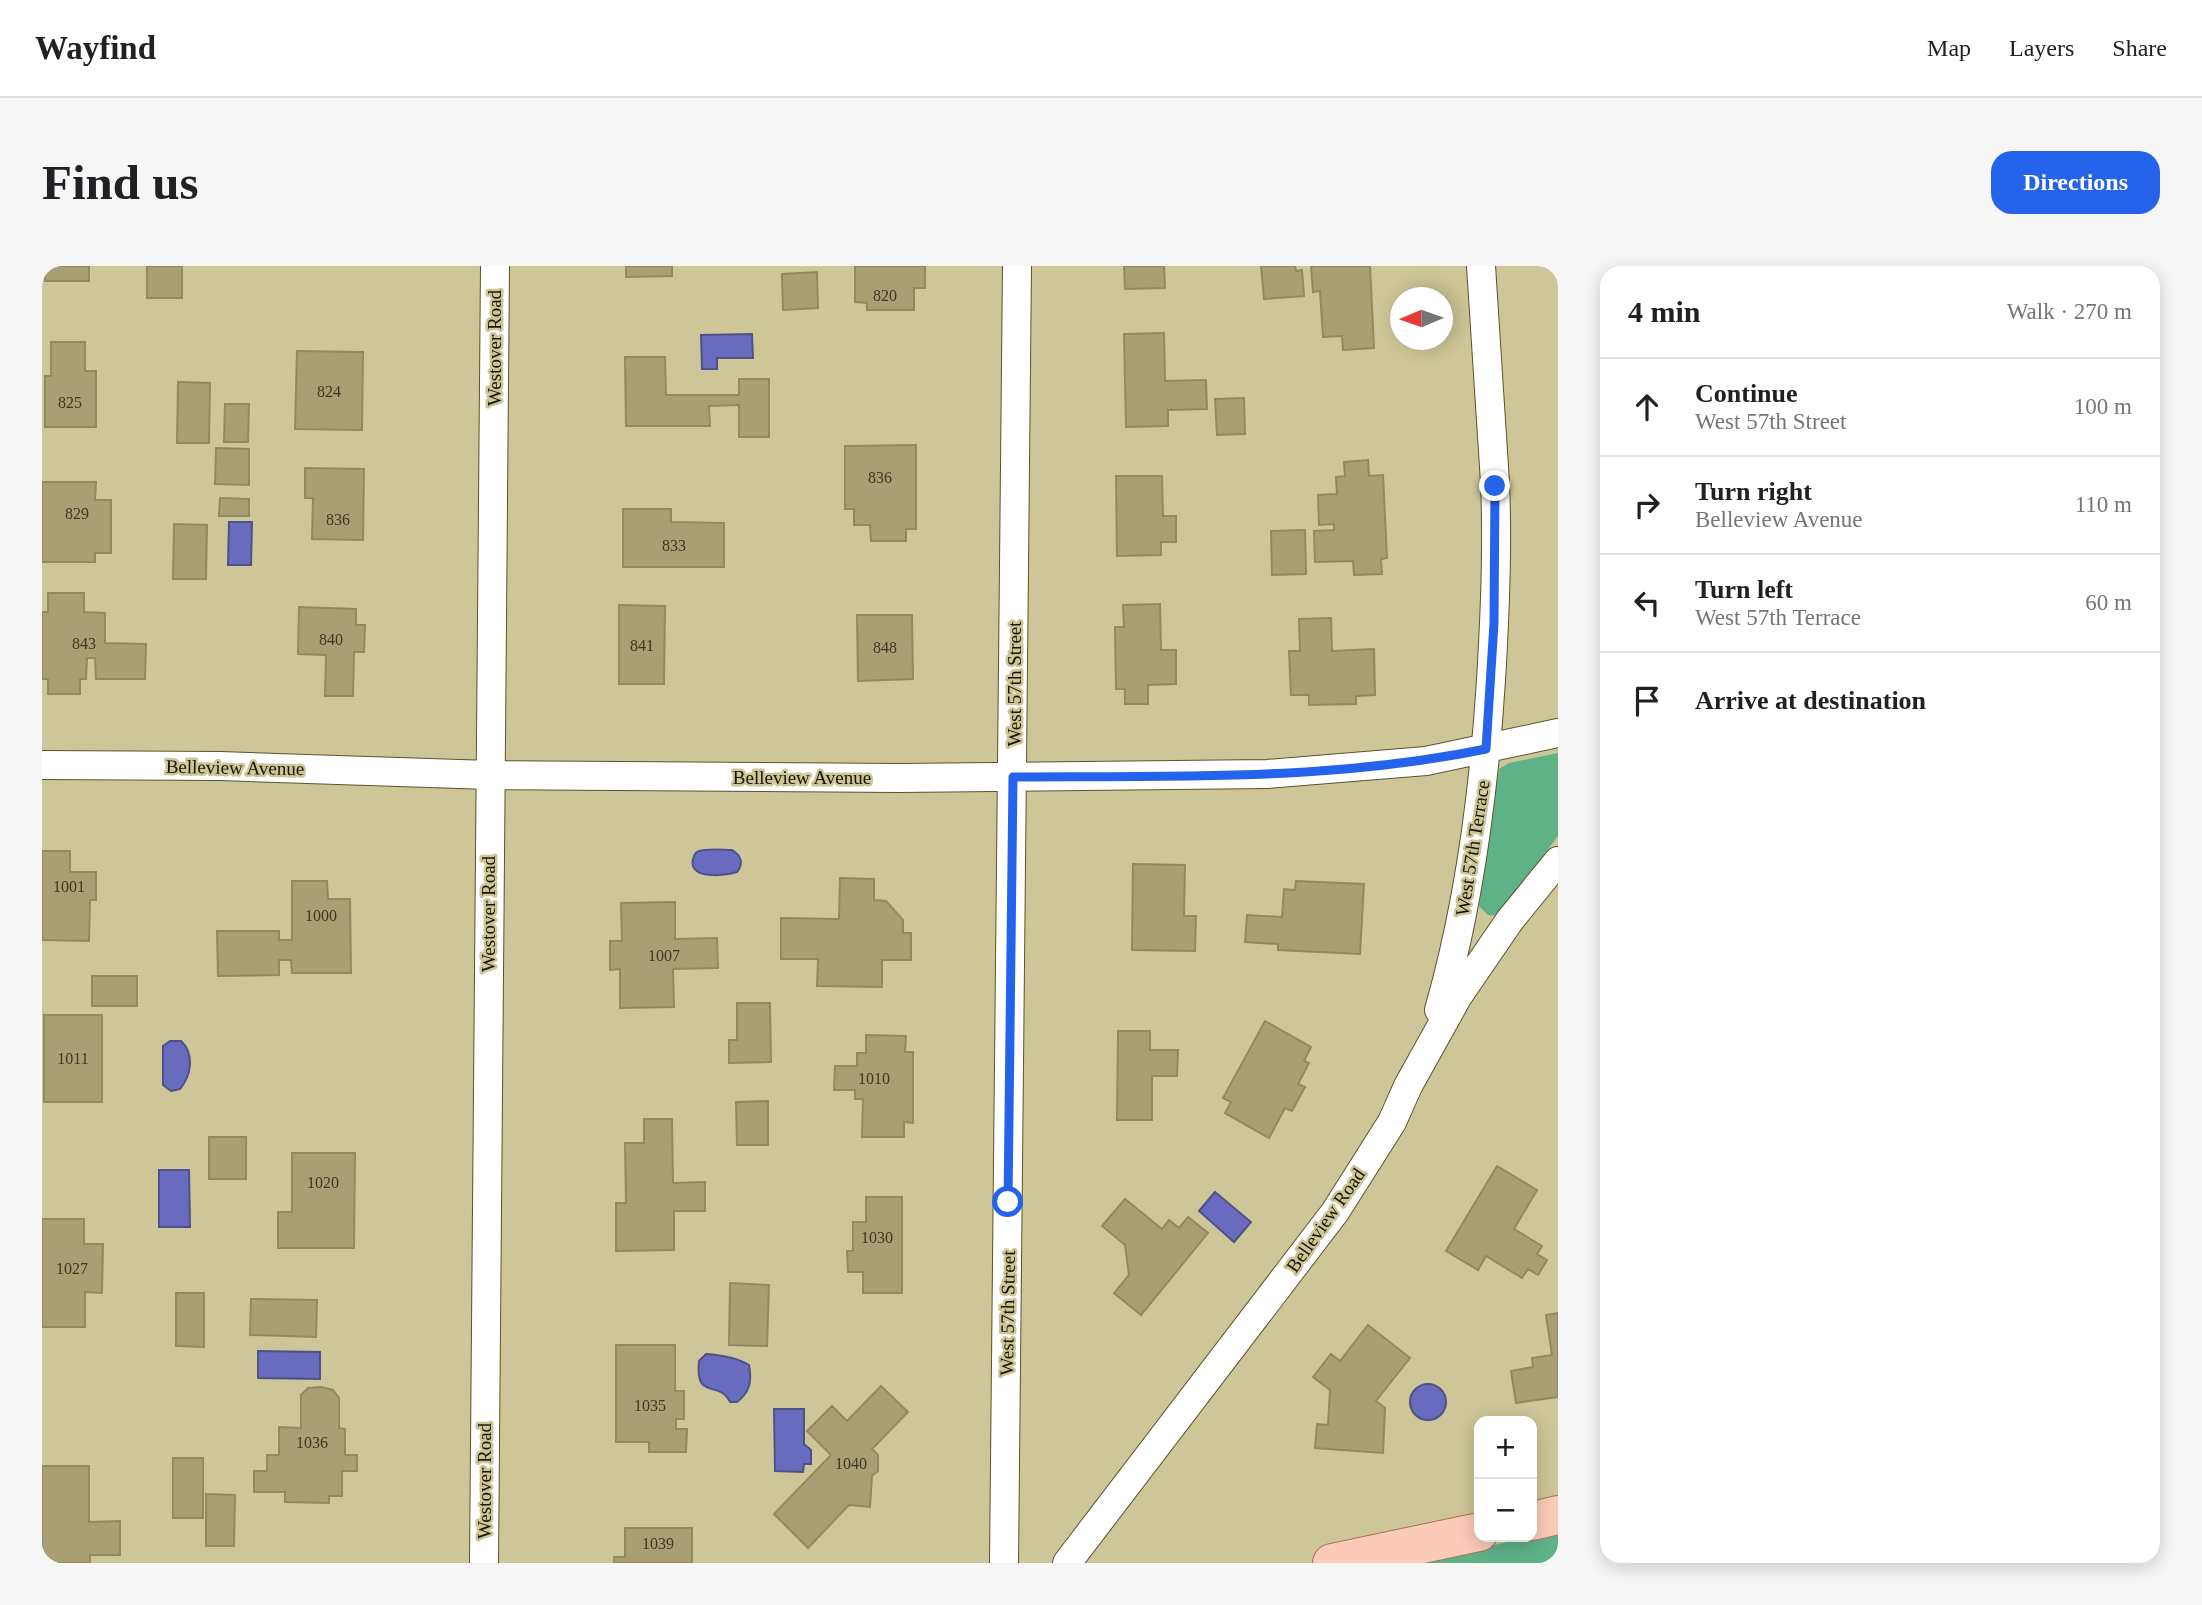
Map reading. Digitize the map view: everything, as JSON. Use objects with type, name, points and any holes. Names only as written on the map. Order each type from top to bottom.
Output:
[{"type":"main road","points":[[1537,1520],[1558,1515]]},
{"type":"main road","points":[[1332,1563],[1474,1533]]},
{"type":"street","name":"Westover Road","points":[[484,1563],[495,266]]},
{"type":"street","name":"West 57th Street","points":[[1004,1563],[1017,266]]},
{"type":"street","name":"West 57th Terrace","points":[[1408,1086],[1434,1029],[1453,963],[1471,878],[1486,749],[1494,623],[1495,486],[1481,266]]},
{"type":"street","name":"Belleview Avenue","points":[[42,765],[220,766],[490,775],[1013,777],[1267,774],[1426,761],[1558,733]]},
{"type":"street","name":"Belleview Road","points":[[1067,1563],[1335,1212],[1392,1122],[1408,1086],[1458,996],[1510,920],[1558,861]]},
{"type":"green space","points":[[1558,753],[1558,836],[1498,916],[1488,915],[1479,906],[1499,769],[1509,763]]},
{"type":"green space","points":[[1558,1531],[1558,1563],[1413,1563],[1508,1542],[1537,1542],[1537,1536]]},
{"type":"shaded area","points":[[752,334],[753,358],[717,358],[717,369],[702,369],[701,335]]},
{"type":"shaded area","points":[[229,522],[252,522],[251,565],[228,565]]},
{"type":"shaded area","points":[[732,850],[738,854],[740,860],[737,872],[709,875],[693,866],[694,856],[698,851]]},
{"type":"shaded area","points":[[170,1041],[181,1041],[190,1058],[187,1078],[180,1089],[171,1091],[163,1085],[163,1046]]},
{"type":"shaded area","points":[[159,1170],[189,1170],[190,1227],[159,1227]]},
{"type":"shaded area","points":[[1215,1192],[1251,1222],[1234,1242],[1199,1211]]},
{"type":"shaded area","points":[[258,1351],[320,1352],[320,1379],[258,1378]]},
{"type":"shaded area","points":[[706,1354],[728,1357],[749,1365],[749,1386],[737,1402],[730,1402],[725,1395],[704,1386],[699,1374],[699,1361]]},
{"type":"shaded area","points":[[1428,1384],[1440,1390],[1446,1402],[1440,1414],[1428,1420],[1416,1414],[1410,1402],[1416,1390]]},
{"type":"shaded area","points":[[774,1409],[804,1409],[804,1444],[811,1450],[811,1464],[804,1464],[803,1472],[775,1471]]},
{"type":"building","points":[[45,266],[89,266],[89,281],[45,281]]},
{"type":"building","points":[[147,266],[182,266],[182,298],[147,298]]},
{"type":"building","points":[[626,266],[672,266],[672,276],[626,277]]},
{"type":"building","points":[[855,266],[925,266],[925,288],[914,288],[914,310],[867,310],[867,303],[855,302]]},
{"type":"building","points":[[1124,266],[1164,266],[1165,288],[1125,289]]},
{"type":"building","points":[[1261,266],[1295,266],[1296,271],[1302,270],[1304,296],[1264,299]]},
{"type":"building","points":[[1311,266],[1370,266],[1374,348],[1343,350],[1342,336],[1323,337],[1320,291],[1313,292]]},
{"type":"building","points":[[817,272],[818,308],[783,310],[782,274]]},
{"type":"building","points":[[1164,333],[1165,381],[1206,380],[1207,409],[1168,410],[1168,426],[1126,427],[1124,334]]},
{"type":"building","points":[[51,342],[85,342],[85,371],[96,371],[96,427],[45,427],[45,376],[51,376]]},
{"type":"building","points":[[297,351],[363,352],[362,430],[295,429]]},
{"type":"building","points":[[625,357],[665,357],[666,395],[739,395],[739,379],[769,379],[769,437],[739,437],[739,405],[709,406],[710,426],[626,426]]},
{"type":"building","points":[[178,382],[210,383],[209,443],[177,443]]},
{"type":"building","points":[[1244,398],[1245,434],[1217,435],[1215,399]]},
{"type":"building","points":[[225,404],[249,404],[248,442],[224,442]]},
{"type":"building","points":[[916,445],[916,529],[906,529],[906,541],[871,541],[870,525],[854,525],[854,509],[845,509],[845,446]]},
{"type":"building","points":[[216,448],[249,449],[249,485],[215,484]]},
{"type":"building","points":[[1368,460],[1369,476],[1383,475],[1387,558],[1381,559],[1382,574],[1354,575],[1353,561],[1315,562],[1314,531],[1334,530],[1334,524],[1319,525],[1318,495],[1337,494],[1336,477],[1345,476],[1344,462]]},
{"type":"building","points":[[305,468],[364,469],[363,540],[312,539],[313,498],[305,498]]},
{"type":"building","points":[[1116,476],[1162,476],[1163,516],[1176,516],[1176,542],[1161,542],[1161,555],[1117,556]]},
{"type":"building","points":[[42,482],[96,482],[95,500],[111,500],[111,553],[95,553],[95,562],[42,562]]},
{"type":"building","points":[[220,498],[249,499],[249,516],[219,516]]},
{"type":"building","points":[[623,509],[671,509],[671,522],[724,523],[724,567],[623,567]]},
{"type":"building","points":[[174,524],[207,525],[206,579],[173,579]]},
{"type":"building","points":[[1305,530],[1306,574],[1272,575],[1271,531]]},
{"type":"building","points":[[48,593],[84,593],[84,612],[105,613],[105,643],[146,644],[145,679],[96,679],[95,658],[87,658],[86,679],[80,679],[80,694],[48,694],[48,679],[42,679],[42,612],[48,612]]},
{"type":"building","points":[[1160,604],[1161,650],[1176,650],[1176,684],[1148,685],[1148,704],[1125,704],[1125,689],[1116,689],[1115,627],[1124,627],[1123,605]]},
{"type":"building","points":[[619,605],[665,606],[664,684],[619,684]]},
{"type":"building","points":[[299,607],[356,609],[356,625],[365,625],[364,652],[354,652],[353,696],[325,696],[326,655],[298,654]]},
{"type":"building","points":[[857,615],[912,615],[913,679],[858,681]]},
{"type":"building","points":[[1331,618],[1332,651],[1374,649],[1375,695],[1356,696],[1356,704],[1309,705],[1309,695],[1291,695],[1289,651],[1300,651],[1299,619]]},
{"type":"building","points":[[42,851],[70,851],[70,872],[96,872],[96,900],[90,900],[89,941],[42,940]]},
{"type":"building","points":[[1133,864],[1185,865],[1184,916],[1196,916],[1195,951],[1132,950]]},
{"type":"building","points":[[840,878],[874,879],[874,900],[886,901],[903,920],[903,933],[911,933],[911,960],[882,960],[882,987],[817,986],[818,959],[781,959],[781,918],[839,919]]},
{"type":"building","points":[[292,881],[327,881],[328,899],[350,899],[351,973],[292,973],[291,960],[279,960],[279,975],[218,976],[217,931],[279,931],[279,940],[292,940]]},
{"type":"building","points":[[1296,881],[1364,884],[1360,954],[1278,950],[1278,944],[1245,942],[1247,915],[1282,917],[1284,889],[1295,890]]},
{"type":"building","points":[[675,902],[675,939],[717,938],[718,968],[673,969],[674,1007],[620,1008],[620,969],[610,970],[610,941],[622,941],[621,903]]},
{"type":"building","points":[[92,976],[137,976],[137,1006],[92,1006]]},
{"type":"building","points":[[737,1003],[770,1003],[771,1062],[729,1063],[729,1040],[737,1040]]},
{"type":"building","points":[[44,1015],[102,1015],[102,1102],[44,1102]]},
{"type":"building","points":[[1265,1021],[1311,1047],[1304,1061],[1309,1063],[1298,1084],[1305,1087],[1292,1111],[1285,1108],[1269,1138],[1225,1113],[1231,1102],[1223,1098]]},
{"type":"building","points":[[1118,1031],[1150,1031],[1150,1050],[1178,1050],[1177,1076],[1152,1076],[1152,1120],[1117,1120]]},
{"type":"building","points":[[866,1035],[906,1036],[905,1052],[913,1052],[913,1123],[904,1122],[904,1137],[862,1137],[863,1099],[855,1099],[855,1090],[834,1090],[835,1066],[857,1066],[857,1053],[866,1053]]},
{"type":"building","points":[[768,1101],[768,1145],[737,1145],[736,1102]]},
{"type":"building","points":[[644,1119],[672,1119],[673,1183],[705,1182],[705,1211],[674,1211],[674,1250],[616,1251],[616,1203],[626,1203],[625,1143],[644,1143]]},
{"type":"building","points":[[209,1137],[246,1137],[246,1179],[209,1179]]},
{"type":"building","points":[[292,1153],[355,1153],[354,1248],[278,1248],[278,1212],[292,1212]]},
{"type":"building","points":[[1497,1166],[1537,1190],[1514,1229],[1542,1246],[1537,1254],[1547,1260],[1538,1275],[1528,1269],[1522,1278],[1486,1256],[1478,1270],[1446,1251]]},
{"type":"building","points":[[866,1197],[902,1197],[902,1293],[863,1293],[863,1272],[848,1272],[847,1251],[853,1251],[853,1222],[866,1222]]},
{"type":"building","points":[[1125,1199],[1162,1229],[1169,1220],[1179,1228],[1188,1217],[1208,1233],[1141,1315],[1114,1293],[1129,1275],[1125,1245],[1102,1226]]},
{"type":"building","points":[[42,1219],[84,1219],[84,1244],[103,1244],[102,1293],[85,1292],[85,1327],[42,1327]]},
{"type":"building","points":[[730,1283],[769,1285],[767,1346],[729,1345]]},
{"type":"building","points":[[176,1293],[204,1293],[204,1347],[176,1346]]},
{"type":"building","points":[[251,1299],[317,1300],[316,1337],[250,1335]]},
{"type":"building","points":[[1558,1313],[1558,1397],[1516,1403],[1511,1371],[1533,1367],[1532,1358],[1552,1355],[1546,1315]]},
{"type":"building","points":[[1368,1325],[1410,1358],[1376,1401],[1385,1408],[1383,1453],[1315,1448],[1317,1424],[1328,1425],[1330,1390],[1313,1377],[1331,1354],[1340,1361]]},
{"type":"building","points":[[616,1345],[675,1345],[675,1391],[684,1391],[684,1419],[676,1419],[676,1429],[687,1429],[686,1452],[649,1452],[649,1442],[616,1442]]},
{"type":"building","points":[[881,1386],[908,1412],[872,1449],[878,1455],[878,1471],[872,1476],[870,1507],[849,1505],[808,1548],[774,1514],[831,1455],[807,1431],[832,1406],[847,1421]]},
{"type":"building","points":[[308,1388],[333,1390],[339,1398],[339,1428],[345,1429],[345,1455],[357,1455],[357,1471],[342,1471],[342,1496],[329,1496],[329,1503],[285,1502],[285,1492],[254,1492],[254,1471],[267,1471],[267,1455],[279,1455],[279,1427],[301,1428],[301,1395]]},
{"type":"building","points":[[173,1458],[203,1458],[203,1518],[173,1518]]},
{"type":"building","points":[[42,1466],[89,1466],[89,1522],[120,1521],[120,1555],[90,1555],[90,1563],[42,1563]]},
{"type":"building","points":[[206,1494],[235,1495],[234,1546],[206,1546]]},
{"type":"building","points":[[625,1528],[692,1528],[692,1563],[614,1563],[614,1557],[625,1557]]},
{"type":"route","points":[[1008,1202],[1013,777],[1267,774],[1426,761],[1486,749],[1494,623],[1495,486]]}]
